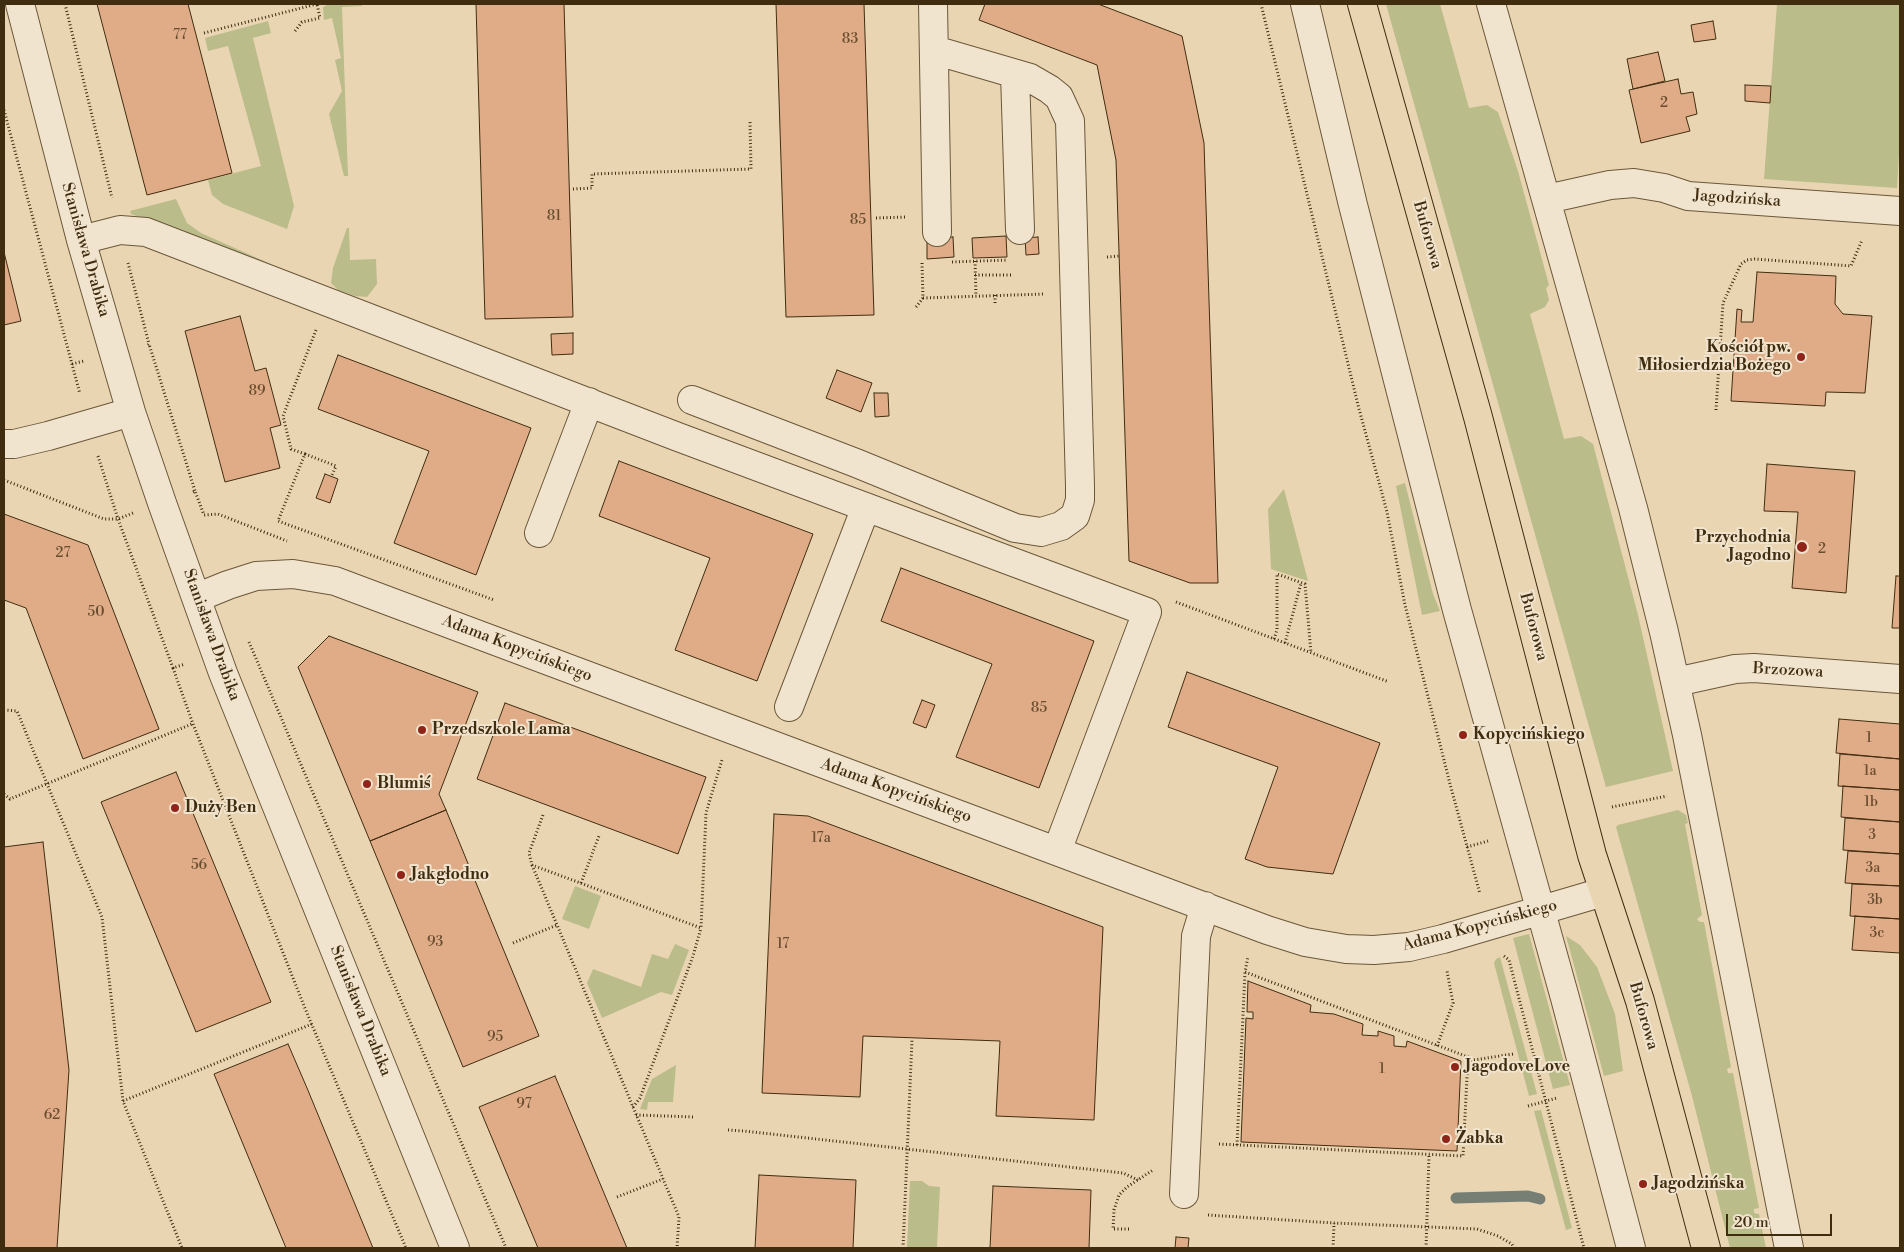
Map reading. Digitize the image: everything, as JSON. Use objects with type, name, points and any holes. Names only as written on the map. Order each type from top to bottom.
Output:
[{"type":"main road","name":"Buforowa","points":[[1362,4],[1478,417],[1603,892],[1640,1001],[1706,1248]]},
{"type":"street","name":"Stanisława Drabika","points":[[20,4],[81,240],[131,412],[196,598],[223,673],[351,986],[455,1248]]},
{"type":"street","points":[[933,4],[938,232]]},
{"type":"street","points":[[1305,4],[1354,206],[1457,610],[1631,1248]]},
{"type":"street","points":[[1491,4],[1631,499],[1676,682],[1789,1248]]},
{"type":"street","points":[[692,400],[1015,528],[1041,532],[1061,526],[1075,516],[1080,500],[1070,121],[1059,97],[1030,78],[934,50]]},
{"type":"street","points":[[1015,74],[1020,230]]},
{"type":"street","name":"Jagodzińska","points":[[1547,198],[1601,187],[1634,183],[1664,188],[1688,196],[1900,211]]},
{"type":"street","points":[[81,240],[120,230],[146,232],[588,402],[1147,612],[1057,851]]},
{"type":"street","points":[[539,533],[588,402]]},
{"type":"street","points":[[4,444],[14,444],[48,436],[131,412]]},
{"type":"street","points":[[789,707],[866,507]]},
{"type":"street","name":"Adama Kopycińskiego","points":[[196,598],[256,576],[293,574],[335,581],[1267,930],[1305,942],[1346,949],[1374,950],[1409,947],[1443,939],[1603,892]]},
{"type":"street","name":"Brzozowa","points":[[1676,682],[1735,669],[1900,679]]},
{"type":"street","points":[[1184,1194],[1196,936],[1205,906]]},
{"type":"path","points":[[65,4],[149,344]]},
{"type":"path","points":[[204,33],[317,4],[320,18],[302,22],[295,31]]},
{"type":"path","points":[[1261,4],[1358,404],[1387,512],[1405,605],[1452,793],[1482,903]]},
{"type":"path","points":[[4,110],[88,424],[118,519]]},
{"type":"path","points":[[573,189],[592,188],[592,174],[751,168],[750,122]]},
{"type":"path","points":[[1716,410],[1723,303],[1735,274],[1742,264],[1747,260],[1755,259],[1851,266],[1866,230],[1868,208]]},
{"type":"path","points":[[974,261],[976,296]]},
{"type":"path","points":[[916,307],[923,298],[922,263]]},
{"type":"path","points":[[975,276],[1013,275]]},
{"type":"path","points":[[923,298],[1074,293]]},
{"type":"path","points":[[995,295],[995,304]]},
{"type":"path","points":[[327,301],[283,416],[291,449],[336,466],[332,475]]},
{"type":"path","points":[[305,454],[278,521],[494,600]]},
{"type":"path","points":[[1274,639],[1277,630],[1277,574],[1305,584],[1311,653]]},
{"type":"path","points":[[1285,643],[1301,583]]},
{"type":"path","points":[[1172,600],[1389,682]]},
{"type":"path","points":[[249,641],[506,1248]]},
{"type":"path","points":[[173,668],[193,724],[312,1024],[406,1248]]},
{"type":"path","points":[[4,710],[17,711],[102,917],[123,1101],[182,1248]]},
{"type":"path","points":[[4,794],[10,798],[193,724]]},
{"type":"path","points":[[633,1108],[640,1098],[693,956],[701,928],[706,813],[724,752]]},
{"type":"path","points":[[1608,807],[1698,790]]},
{"type":"path","points":[[543,815],[529,854],[532,865],[679,1216],[677,1248]]},
{"type":"path","points":[[581,883],[599,836]]},
{"type":"path","points":[[532,865],[701,928]]},
{"type":"path","points":[[513,943],[557,925]]},
{"type":"path","points":[[1237,1145],[1245,972],[1250,949]]},
{"type":"path","points":[[1501,954],[1509,960],[1584,1248]]},
{"type":"path","points":[[1437,1046],[1453,1003],[1445,962]]},
{"type":"path","points":[[1186,1141],[1463,1156],[1468,1057],[1245,972]]},
{"type":"path","points":[[123,1101],[312,1024]]},
{"type":"path","points":[[903,1248],[912,1040]]},
{"type":"path","points":[[1467,1061],[1513,1054]]},
{"type":"path","points":[[636,1115],[694,1117]]},
{"type":"path","points":[[728,1130],[1123,1173],[1138,1180]]},
{"type":"path","points":[[1426,1248],[1429,1155]]},
{"type":"path","points":[[1129,1229],[1113,1229],[1114,1210],[1119,1195],[1127,1187],[1157,1168]]},
{"type":"path","points":[[617,1198],[663,1179]]},
{"type":"path","points":[[1207,1215],[1477,1229],[1498,1236],[1512,1244],[1514,1248]]},
{"type":"path","points":[[1333,1248],[1334,1223]]},
{"type":"green space","points":[[329,4],[362,4],[362,6],[342,7],[348,176],[344,176],[329,114],[342,91],[335,60],[341,58],[332,18],[324,20],[323,7]]},
{"type":"green space","points":[[1386,4],[1440,4],[1469,108],[1487,105],[1498,112],[1518,171],[1549,285],[1546,288],[1549,300],[1545,307],[1530,314],[1564,439],[1581,436],[1593,444],[1638,615],[1673,771],[1606,787]]},
{"type":"green space","points":[[1777,4],[1900,4],[1900,138],[1897,188],[1764,179]]},
{"type":"green space","points":[[268,21],[271,33],[253,38],[294,206],[287,229],[223,204],[212,195],[208,180],[261,166],[228,46],[208,51],[205,38]]},
{"type":"green space","points":[[176,199],[187,223],[201,233],[273,265],[131,214],[130,211]]},
{"type":"green space","points":[[347,228],[349,228],[350,260],[376,259],[377,284],[367,297],[355,296],[338,290],[331,283],[333,268]]},
{"type":"green space","points":[[1405,483],[1433,594],[1440,611],[1422,615],[1396,486]]},
{"type":"green space","points":[[1284,489],[1308,581],[1271,569],[1268,509]]},
{"type":"green space","points":[[1678,810],[1686,815],[1688,823],[1685,824],[1702,915],[1697,919],[1700,922],[1704,922],[1731,1067],[1727,1069],[1728,1073],[1733,1073],[1759,1208],[1754,1209],[1754,1213],[1759,1214],[1766,1248],[1730,1248],[1692,1096],[1616,827]]},
{"type":"green space","points":[[575,886],[601,896],[589,929],[562,919]]},
{"type":"green space","points":[[1529,934],[1570,1085],[1553,1089],[1513,938]]},
{"type":"green space","points":[[1566,936],[1580,945],[1597,967],[1615,1014],[1623,1071],[1604,1076]]},
{"type":"green space","points":[[675,944],[689,950],[672,995],[661,992],[602,1018],[587,983],[593,969],[641,987],[652,954],[668,959]]},
{"type":"green space","points":[[1500,957],[1537,1094],[1529,1096],[1494,963]]},
{"type":"green space","points":[[676,1065],[673,1102],[648,1102],[647,1110],[640,1109],[652,1079]]},
{"type":"green space","points":[[1541,1110],[1572,1228],[1566,1230],[1534,1111]]},
{"type":"green space","points":[[910,1181],[922,1181],[929,1186],[940,1187],[937,1247],[907,1248]]},
{"type":"building","points":[[97,4],[188,4],[232,173],[147,195]]},
{"type":"building","points":[[476,4],[564,4],[573,317],[485,319]]},
{"type":"building","points":[[776,4],[864,4],[874,315],[786,317]]},
{"type":"building","points":[[985,4],[1098,4],[1182,36],[1204,143],[1218,583],[1190,583],[1129,561],[1116,160],[1097,65],[979,20]]},
{"type":"building","points":[[1713,21],[1716,39],[1694,42],[1691,25]]},
{"type":"building","points":[[1658,52],[1665,81],[1633,89],[1627,59]]},
{"type":"building","points":[[1678,79],[1681,94],[1693,92],[1697,114],[1686,117],[1690,131],[1641,143],[1629,90]]},
{"type":"building","points":[[1745,85],[1771,86],[1770,103],[1745,101]]},
{"type":"building","points":[[1006,236],[1007,257],[973,258],[972,238]]},
{"type":"building","points":[[953,237],[954,257],[927,259],[927,238]]},
{"type":"building","points":[[1038,237],[1039,254],[1026,255],[1025,238]]},
{"type":"building","points":[[4,252],[21,321],[4,325]]},
{"type":"building","name":"Kościół pw. Miłosierdzia Bożego","points":[[1757,272],[1836,276],[1835,304],[1843,314],[1872,316],[1865,393],[1826,392],[1825,406],[1731,401],[1737,309],[1742,310],[1741,322],[1753,322]]},
{"type":"building","points":[[240,316],[255,371],[266,368],[281,425],[270,428],[280,468],[225,482],[185,331]]},
{"type":"building","points":[[573,333],[573,354],[552,355],[551,334]]},
{"type":"building","points":[[338,355],[531,428],[476,575],[394,543],[429,451],[318,409]]},
{"type":"building","points":[[837,370],[872,383],[861,412],[826,398]]},
{"type":"building","points":[[874,393],[888,393],[889,416],[875,417]]},
{"type":"building","points":[[619,461],[813,534],[757,681],[675,650],[710,558],[599,516]]},
{"type":"building","points":[[1767,464],[1855,471],[1846,593],[1792,588],[1798,512],[1764,511]]},
{"type":"building","points":[[325,474],[338,479],[330,503],[316,498]]},
{"type":"building","points":[[4,514],[88,545],[159,729],[83,759],[26,608],[4,600]]},
{"type":"building","points":[[901,568],[1094,641],[1039,788],[956,757],[992,664],[881,621]]},
{"type":"building","points":[[1896,576],[1900,576],[1900,628],[1892,628]]},
{"type":"building","points":[[329,636],[478,692],[439,794],[446,810],[370,841],[298,667]]},
{"type":"building","points":[[1187,672],[1380,743],[1333,874],[1267,867],[1245,859],[1278,767],[1168,727]]},
{"type":"building","points":[[922,700],[935,705],[926,728],[913,723]]},
{"type":"building","points":[[505,703],[706,777],[678,854],[477,779]]},
{"type":"building","points":[[1839,719],[1900,724],[1900,759],[1836,753]]},
{"type":"building","points":[[1840,754],[1900,759],[1900,790],[1838,786]]},
{"type":"building","points":[[176,772],[271,1002],[196,1032],[101,802]]},
{"type":"building","points":[[1843,786],[1900,790],[1900,822],[1841,817]]},
{"type":"building","points":[[446,810],[539,1036],[463,1067],[370,841]]},
{"type":"building","points":[[774,814],[808,816],[1103,927],[1094,1120],[996,1116],[1000,1041],[863,1036],[860,1097],[762,1093]]},
{"type":"building","points":[[1845,818],[1900,822],[1900,854],[1843,850]]},
{"type":"building","points":[[43,842],[69,1070],[57,1248],[4,1248],[4,847]]},
{"type":"building","points":[[1848,851],[1900,854],[1900,886],[1845,883]]},
{"type":"building","points":[[1852,884],[1900,886],[1900,919],[1850,916]]},
{"type":"building","points":[[1855,916],[1900,919],[1900,953],[1852,950]]},
{"type":"building","points":[[1248,981],[1311,1005],[1310,1012],[1334,1014],[1363,1024],[1362,1035],[1378,1036],[1378,1031],[1394,1036],[1394,1046],[1406,1047],[1407,1041],[1461,1061],[1457,1151],[1241,1142],[1246,1018],[1253,1019],[1253,1012],[1247,1012]]},
{"type":"building","points":[[288,1044],[373,1248],[286,1248],[214,1074]]},
{"type":"building","points":[[555,1076],[627,1248],[538,1248],[479,1107]]},
{"type":"building","points":[[759,1175],[856,1180],[853,1248],[755,1248]]},
{"type":"building","points":[[993,1186],[1091,1190],[1089,1248],[990,1248]]},
{"type":"building","points":[[1176,1237],[1189,1238],[1188,1248],[1175,1248]]},
{"type":"waterway","points":[[1456,1198],[1528,1196],[1540,1199]]},
{"type":"place","name":"Kościół pw. Miłosierdzia Bożego","points":[[1801,357]]},
{"type":"place","name":"Przychodnia Jagodno","points":[[1802,547]]},
{"type":"place","name":"Przedszkole Lama","points":[[422,730]]},
{"type":"place","name":"Kopycińskiego","points":[[1463,735]]},
{"type":"place","name":"Blumiś","points":[[367,784]]},
{"type":"place","name":"Duży Ben","points":[[175,808]]},
{"type":"place","name":"Jakgłodno","points":[[401,875]]},
{"type":"place","name":"JagodoveLove","points":[[1455,1067]]},
{"type":"place","name":"Żabka","points":[[1446,1139]]},
{"type":"place","name":"Jagodzińska","points":[[1643,1184]]}]
